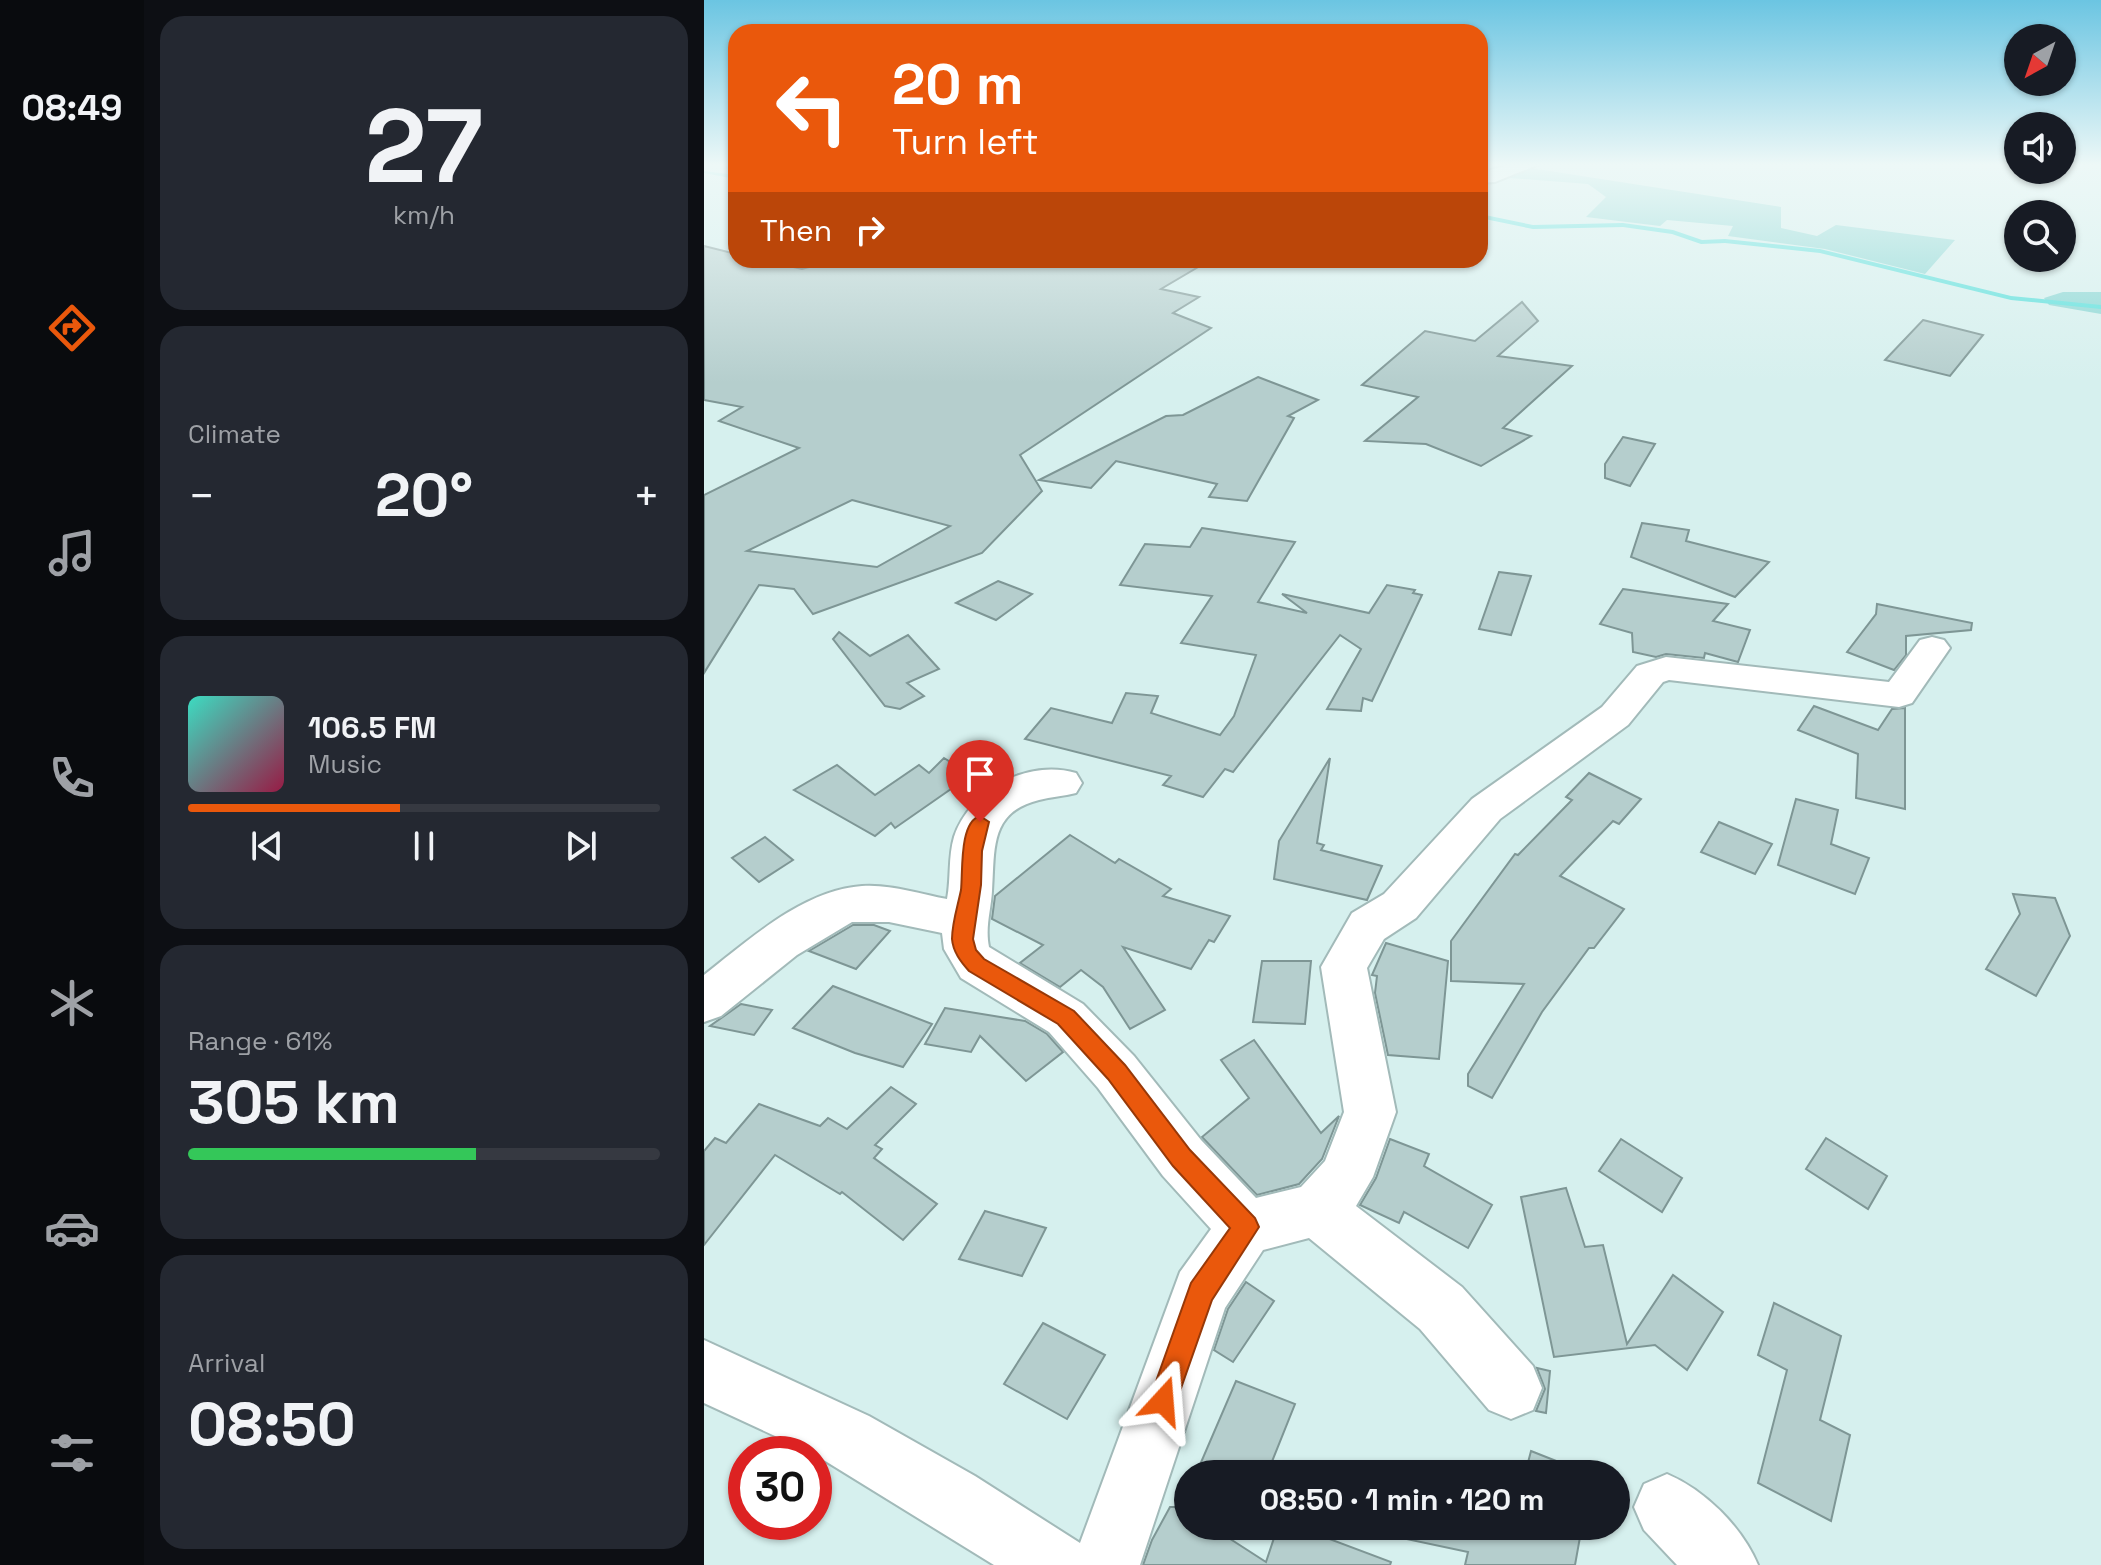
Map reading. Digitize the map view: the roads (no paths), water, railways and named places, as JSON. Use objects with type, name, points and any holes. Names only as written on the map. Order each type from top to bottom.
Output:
[{"type":"street","points":[[1106,1565],[1201,1293],[1246,1227],[1317,1210],[1346,1177],[1370,1112],[1344,967],[1368,926],[1400,906],[1486,809],[1615,716],[1650,674],[1666,668],[1899,695],[1932,648]]},
{"type":"street","points":[[1062,783],[1032,784],[1003,798],[980,822],[972,851],[971,885],[963,939],[966,954],[977,965],[1066,1018],[1116,1072],[1182,1158],[1246,1227]]},
{"type":"street","points":[[704,1002],[815,919],[844,906],[862,903],[966,920]]},
{"type":"street","points":[[1317,1210],[1441,1308],[1511,1388]]},
{"type":"street","points":[[704,1371],[847,1438],[952,1499],[1055,1565]]},
{"type":"street","points":[[1667,1507],[1724,1565]]},
{"type":"waterway","points":[[1687,237],[1701,242],[1725,241],[1820,251],[2011,298],[2101,307]]}]
